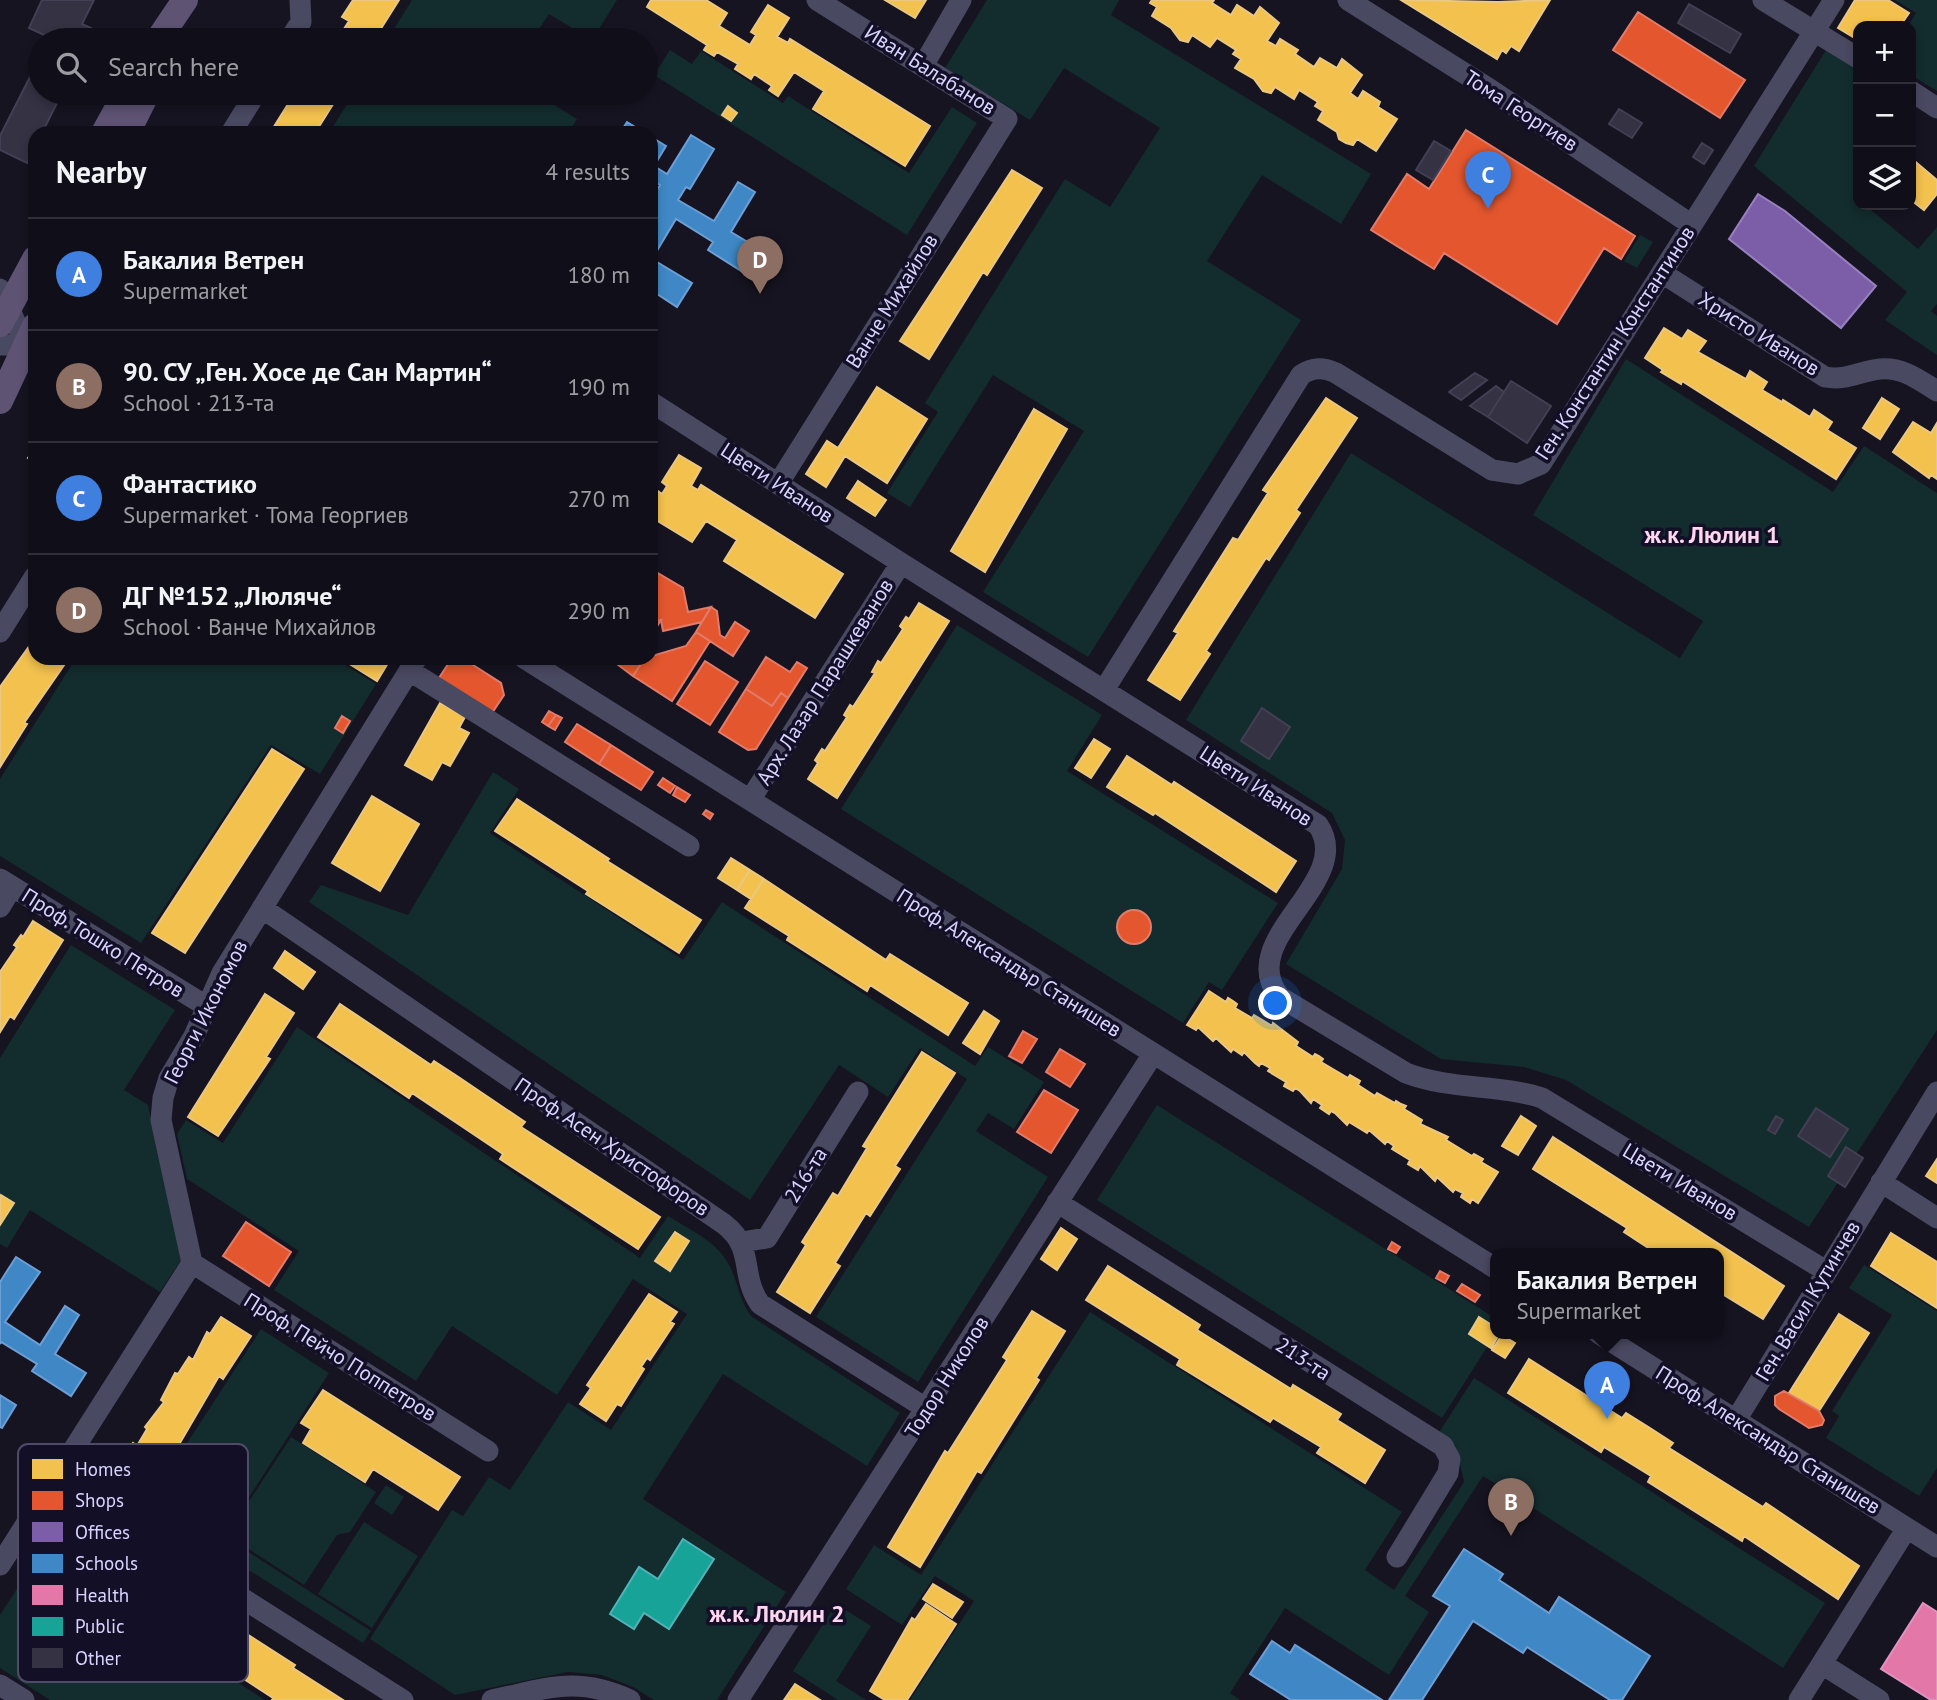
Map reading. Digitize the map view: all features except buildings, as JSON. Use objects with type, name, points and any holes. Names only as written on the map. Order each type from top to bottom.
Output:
[{"type":"main road","points":[[166,28],[183,4]]},
{"type":"main road","points":[[174,28],[183,4]]},
{"type":"main road","points":[[108,126],[119,105]]},
{"type":"main road","points":[[131,126],[141,105]]},
{"type":"main road","points":[[3,306],[28,269]]},
{"type":"main road","points":[[0,401],[24,342]]},
{"type":"street","points":[[297,28],[301,22],[300,0]]},
{"type":"street","name":"Иван Балабанов","points":[[817,0],[1007,119]]},
{"type":"street","points":[[923,66],[961,0]]},
{"type":"street","name":"Тома Георгиев","points":[[1348,0],[1512,104],[1692,225]]},
{"type":"street","points":[[1763,0],[1853,55]]},
{"type":"street","name":"Ген. Константин Константинов","points":[[1104,690],[1301,375],[1318,368],[1336,373],[1492,470],[1505,473],[1524,472],[1541,464],[1834,0]]},
{"type":"street","points":[[1916,94],[1937,108]]},
{"type":"street","points":[[235,126],[248,105]]},
{"type":"street","name":"Ванче Михайлов","points":[[778,484],[1007,119]]},
{"type":"street","name":"Христо Иванов","points":[[1662,273],[1825,377],[1850,379],[1879,369],[1895,370],[1911,374],[1937,391]]},
{"type":"street","points":[[3,306],[24,342]]},
{"type":"street","name":"Цвети Иванов","points":[[658,406],[901,563],[1311,819],[1324,834],[1327,853],[1325,862],[1270,955],[1268,977],[1280,997],[1415,1077],[1519,1091],[1542,1098],[1826,1271]]},
{"type":"street","name":"Арх. Лазар Парашкеванов","points":[[750,800],[901,563]]},
{"type":"street","points":[[0,632],[28,587]]},
{"type":"street","name":"Георги Икономов","points":[[192,1263],[161,1119],[169,1078],[194,1036],[222,973],[413,665]]},
{"type":"street","points":[[416,665],[689,846]]},
{"type":"street","name":"Проф. Александър Станишев","points":[[535,665],[1490,1265]]},
{"type":"street","points":[[0,906],[6,883]]},
{"type":"street","name":"Проф. Тошко Петров","points":[[6,883],[206,1006]]},
{"type":"street","name":"Проф. Асен Христофоров","points":[[262,908],[724,1224],[742,1242]]},
{"type":"street","name":"Тодор Николов","points":[[738,1700],[1153,1054]]},
{"type":"street","name":"216-та","points":[[742,1242],[767,1238],[858,1092]]},
{"type":"street","name":"Ген. Васил Кутинчев","points":[[1736,1420],[1937,1092]]},
{"type":"street","points":[[1881,1182],[1937,1217]]},
{"type":"street","name":"213-та","points":[[1057,1202],[1443,1446],[1450,1459],[1448,1474],[1397,1557]]},
{"type":"street","points":[[742,1242],[747,1255],[748,1281],[760,1304],[927,1409]]},
{"type":"street","points":[[76,1444],[192,1263]]},
{"type":"street","name":"Проф. Пейчо Поппетров","points":[[192,1263],[488,1451]]},
{"type":"street","name":"Проф. Александър Станишев","points":[[1608,1339],[1937,1547]]},
{"type":"street","points":[[1799,1700],[1907,1528]]},
{"type":"street","points":[[0,1565],[18,1536]]},
{"type":"street","points":[[248,1602],[403,1700]]},
{"type":"street","points":[[1822,1664],[1879,1700]]},
{"type":"street","points":[[492,1700],[569,1684],[599,1687],[630,1700]]},
{"type":"street","points":[[0,1685],[24,1700]]},
{"type":"green space","points":[[412,0],[617,0],[600,28],[572,28],[549,14],[540,28],[394,28]]},
{"type":"green space","points":[[987,0],[1119,0],[1111,15],[1371,174],[1341,224],[1262,175],[1207,261],[1301,320],[1088,657],[983,592],[1084,431],[993,375],[910,507],[887,493],[938,412],[925,403],[1065,179],[1110,207],[1160,128],[1064,68],[1030,120],[945,68]]},
{"type":"green space","points":[[1895,0],[1937,0],[1937,91],[1916,78],[1916,21],[1911,21],[1916,13]]},
{"type":"green space","points":[[670,50],[692,64],[701,51],[783,103],[788,96],[909,173],[952,107],[977,123],[907,235],[658,78],[658,69]]},
{"type":"green space","points":[[1826,50],[1853,67],[1853,210],[1871,210],[1918,249],[1937,227],[1937,304],[1931,311],[1937,316],[1937,355],[1885,320],[1907,292],[1754,166]]},
{"type":"green space","points":[[346,105],[554,105],[577,119],[572,126],[333,126]]},
{"type":"green space","points":[[1640,235],[1653,242],[1637,268],[1624,261]]},
{"type":"green space","points":[[1626,359],[1833,492],[1864,446],[1937,493],[1937,1030],[1809,1227],[1566,1080],[1524,1067],[1441,1059],[1286,964],[1342,869],[1345,840],[1332,813],[1186,720],[1351,453],[1680,658],[1703,621],[1533,515]]},
{"type":"green space","points":[[957,625],[1102,715],[1067,771],[1278,903],[1222,990],[1209,982],[1183,1023],[841,809]]},
{"type":"green space","points":[[72,665],[345,665],[376,684],[320,774],[271,745],[141,943],[0,856],[0,779]]},
{"type":"green space","points":[[493,772],[519,789],[490,833],[683,960],[722,902],[975,1066],[988,1047],[1044,1082],[1014,1129],[988,1113],[976,1131],[1048,1177],[918,1382],[816,1317],[967,1079],[920,1048],[888,1097],[839,1065],[750,1200],[309,902],[321,885],[408,915]]},
{"type":"green space","points":[[71,945],[175,1010],[124,1090],[148,1105],[181,1260],[160,1292],[30,1210],[7,1248],[0,1244],[0,1058]]},
{"type":"green space","points":[[297,1027],[640,1258],[668,1216],[700,1235],[715,1246],[726,1260],[751,1316],[900,1413],[867,1466],[723,1374],[643,1499],[786,1592],[717,1700],[654,1700],[633,1687],[602,1675],[568,1672],[455,1695],[370,1639],[452,1510],[463,1516],[489,1477],[510,1490],[568,1402],[611,1430],[687,1314],[633,1279],[557,1395],[452,1326],[416,1381],[274,1290],[299,1251],[187,1179],[177,1134],[186,1120],[223,1143]]},
{"type":"green space","points":[[1157,1105],[1490,1315],[1490,1339],[1492,1339],[1442,1418],[1097,1200]]},
{"type":"green space","points":[[1864,1265],[1937,1311],[1937,1468],[1919,1496],[1826,1438],[1839,1416],[1832,1411],[1892,1315],[1849,1288]]},
{"type":"green space","points":[[1090,1312],[1402,1512],[1365,1570],[1394,1590],[1464,1482],[1456,1446],[1438,1434],[1474,1378],[1825,1603],[1783,1668],[1483,1476],[1405,1596],[1429,1612],[1389,1675],[1285,1608],[1230,1693],[1240,1700],[910,1700],[974,1601],[935,1576],[902,1625],[846,1589],[874,1545],[921,1575]]},
{"type":"green space","points":[[261,1329],[329,1373],[248,1499],[248,1444],[187,1444]]},
{"type":"green space","points":[[291,1437],[376,1492],[350,1532],[337,1535],[304,1585],[248,1549],[248,1503]]},
{"type":"green space","points":[[386,1485],[404,1497],[392,1515],[374,1503]]},
{"type":"green space","points":[[364,1522],[418,1556],[372,1628],[318,1594]]},
{"type":"green space","points":[[248,1552],[371,1631],[363,1643],[248,1570]]},
{"type":"green space","points":[[18,1587],[18,1680],[0,1668],[0,1615]]},
{"type":"green space","points":[[836,1604],[871,1626],[836,1681],[866,1700],[838,1700],[793,1671]]},
{"type":"green space","points":[[22,1682],[237,1682],[265,1700],[50,1700]]},
{"type":"place","name":"Фантастико","points":[[1488,209]]},
{"type":"place","name":"ДГ №152 „Люляче“","points":[[760,294]]},
{"type":"place","name":"Бакалия Ветрен","points":[[1607,1419]]},
{"type":"place","name":"90. СУ „Ген. Хосе де Сан Мартин“","points":[[1511,1536]]},
{"type":"district","name":"ж.к. Люлин 1","points":[[1712,535]]},
{"type":"district","name":"ж.к. Люлин 2","points":[[777,1614]]}]
